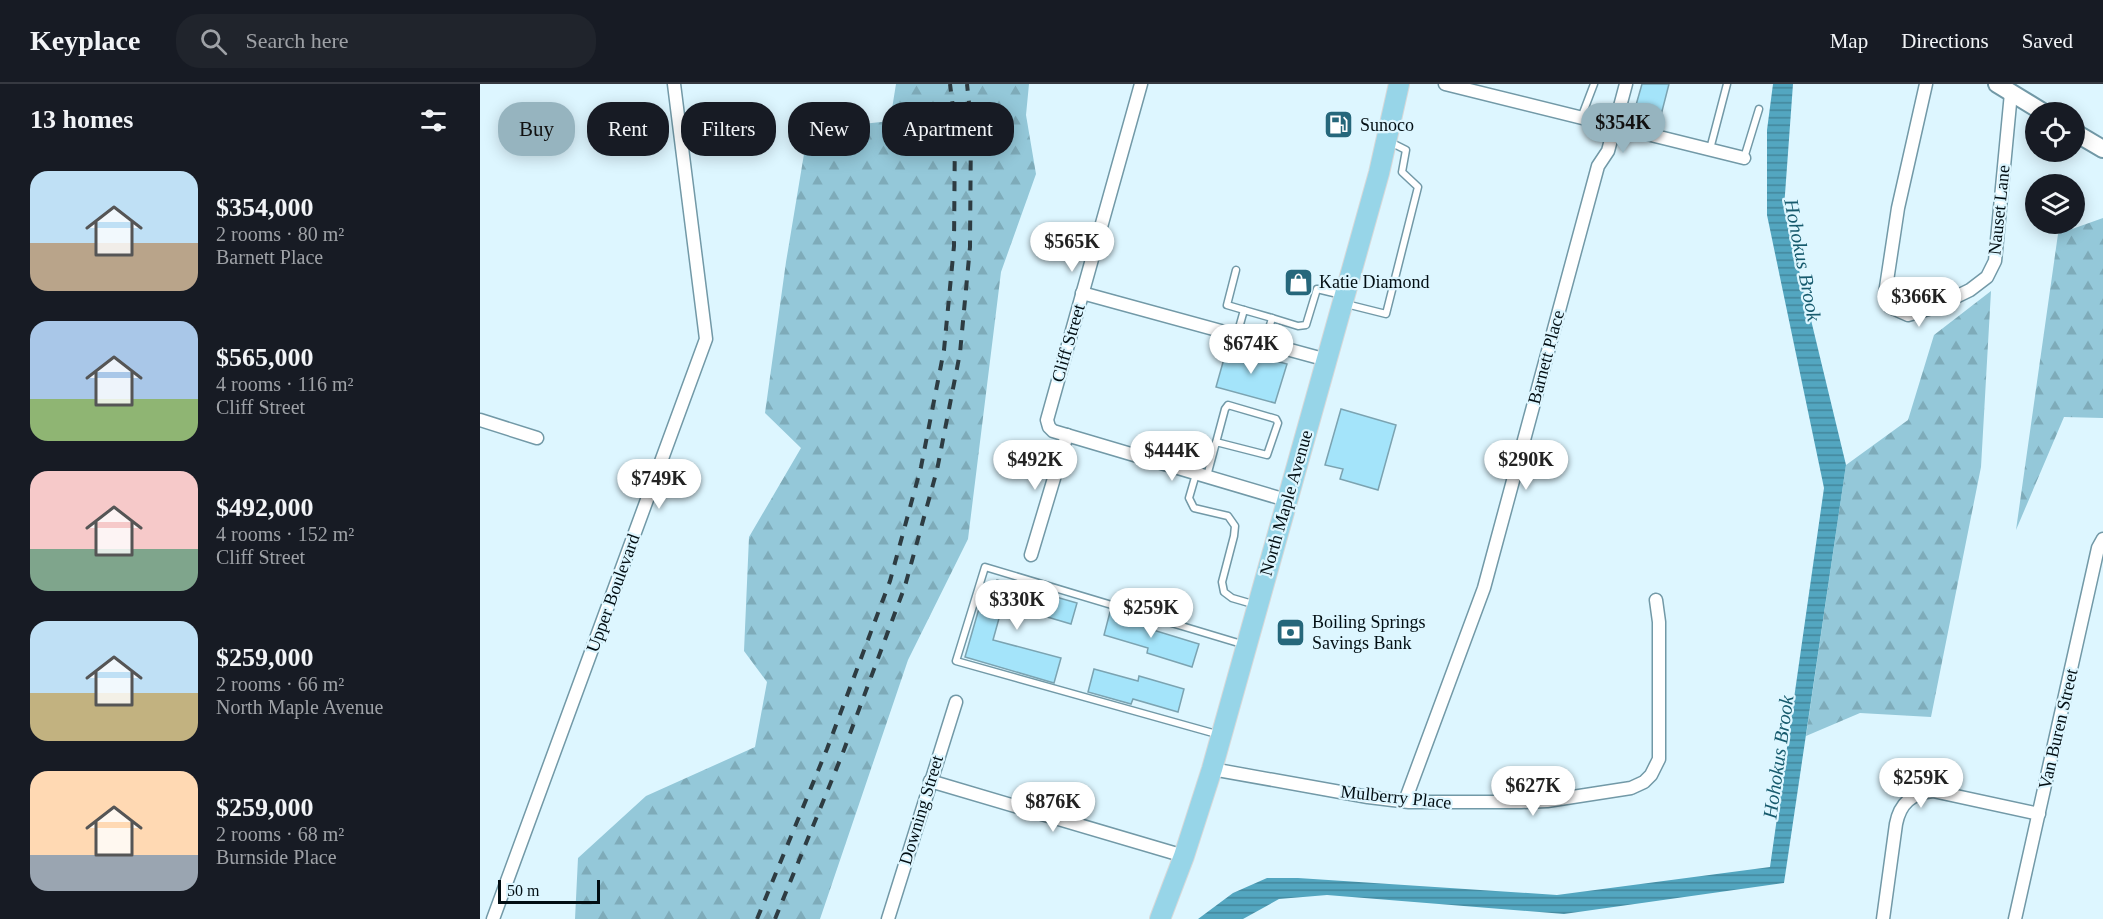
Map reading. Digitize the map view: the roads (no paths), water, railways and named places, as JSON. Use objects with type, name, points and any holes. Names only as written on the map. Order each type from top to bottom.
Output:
[{"type":"main road","name":"North Maple Avenue","points":[[1160,919],[1184,856],[1212,769],[1327,360],[1399,84]]},
{"type":"street","name":"Upper Boulevard","points":[[493,919],[706,339],[675,84]]},
{"type":"street","name":"Cliff Street","points":[[1067,435],[1053,431],[1047,420],[1141,84]]},
{"type":"street","points":[[1445,84],[1744,158]]},
{"type":"street","name":"Barnett Place","points":[[1405,801],[1484,588],[1598,166],[1608,151],[1626,84]]},
{"type":"street","name":"Nauset Lane","points":[[1926,84],[1898,208],[1886,294],[1890,308],[1908,315],[1935,307],[1970,290],[1987,277],[1995,261],[2004,88]]},
{"type":"street","points":[[2004,88],[2027,102]]},
{"type":"street","points":[[2085,138],[2103,149]]},
{"type":"street","points":[[1082,293],[1327,360]]},
{"type":"street","points":[[480,420],[537,438]]},
{"type":"street","points":[[1031,555],[1067,435],[1286,500]]},
{"type":"street","name":"Van Buren Street","points":[[2015,919],[2098,548],[2103,539]]},
{"type":"street","name":"Mulberry Place","points":[[1212,769],[1368,797],[1468,804],[1547,801],[1631,788],[1644,782],[1658,764],[1660,750],[1659,622],[1656,600]]},
{"type":"street","name":"Downing Street","points":[[888,919],[956,702]]},
{"type":"street","points":[[930,781],[1184,856]]},
{"type":"street","points":[[1883,919],[1898,812],[1913,796],[1933,791],[2038,814]]},
{"type":"lane","points":[[1580,118],[1594,84]]},
{"type":"lane","points":[[1710,150],[1727,84]]},
{"type":"lane","points":[[1744,158],[1759,109]]},
{"type":"lane","points":[[1236,270],[1227,305],[1298,326],[1306,325],[1317,288],[1343,300],[1386,314],[1418,187],[1402,172],[1406,150],[1386,140]]},
{"type":"lane","points":[[1237,335],[1244,310]]},
{"type":"lane","points":[[1265,343],[1272,318]]},
{"type":"lane","points":[[1216,442],[1267,455],[1278,423],[1276,419],[1228,405],[1216,442],[1190,498],[1194,508],[1228,516],[1235,526],[1222,582],[1224,592],[1232,598],[1257,605]]},
{"type":"lane","points":[[1221,736],[956,661],[985,567],[1246,645]]},
{"type":"railway","points":[[757,919],[827,749],[890,581],[921,467],[944,350],[954,246],[955,123],[950,84]]},
{"type":"railway","points":[[775,919],[842,755],[905,586],[937,470],[960,353],[970,247],[971,122],[967,84]]},
{"type":"place","name":"Sunoco","points":[[1339,125]]},
{"type":"place","name":"Katie Diamond","points":[[1298,282]]},
{"type":"place","name":"Boiling Springs Savings Bank","points":[[1291,632]]},
{"type":"water label","name":"Hohokus Brook","points":[[1803,260]]},
{"type":"water label","name":"Hohokus Brook","points":[[1778,757]]}]
